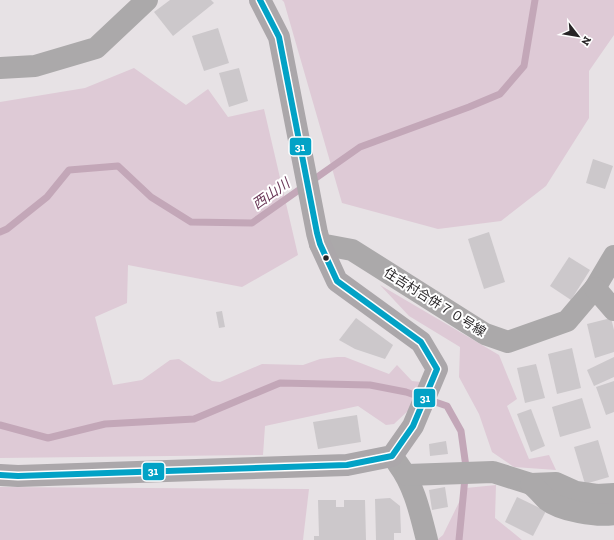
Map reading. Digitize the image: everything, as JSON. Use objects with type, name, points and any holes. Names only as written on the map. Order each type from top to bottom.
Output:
[{"type":"street","points":[[0,68],[35,66],[96,48],[147,0]]},
{"type":"street","points":[[0,475],[18,476],[347,465],[392,456],[413,426],[436,369],[421,342],[337,281],[318,238],[279,37],[260,0]]},
{"type":"street","name":"住吉村合併７０号線","points":[[318,238],[352,250],[485,334],[508,342],[567,321],[595,288],[614,256]]},
{"type":"street","points":[[595,288],[614,310]]},
{"type":"street","points":[[392,456],[407,475],[416,495],[427,540]]},
{"type":"street","points":[[407,475],[493,472],[532,484],[556,483],[576,492],[597,495],[614,494]]},
{"type":"street","points":[[532,484],[548,501],[573,512],[608,515],[614,514]]},
{"type":"shaded area","points":[[282,0],[614,0],[614,35],[589,71],[589,118],[546,186],[501,221],[438,229],[342,203],[284,2]]},
{"type":"shaded area","points":[[134,68],[186,105],[208,89],[228,117],[264,109],[298,255],[242,287],[128,265],[127,303],[95,317],[113,385],[142,380],[170,360],[179,359],[212,381],[220,382],[262,364],[303,365],[320,359],[345,357],[389,374],[397,365],[412,381],[421,382],[412,407],[394,424],[386,425],[358,406],[265,426],[263,455],[0,458],[0,102],[85,88]]},
{"type":"shaded area","points":[[380,285],[499,355],[517,399],[507,406],[529,459],[549,455],[556,470],[514,467],[492,452],[479,414],[459,377],[460,347],[409,316]]},
{"type":"shaded area","points":[[496,485],[495,518],[522,540],[437,540],[443,535],[466,488]]},
{"type":"shaded area","points":[[0,487],[309,489],[303,540],[0,540]]},
{"type":"building","points":[[170,0],[211,0],[214,3],[173,36],[154,12]]},
{"type":"building","points":[[218,28],[229,63],[204,71],[192,36]]},
{"type":"building","points":[[239,68],[248,101],[229,107],[219,73]]},
{"type":"building","points":[[593,159],[613,166],[605,189],[586,183]]},
{"type":"building","points":[[489,232],[505,282],[484,289],[468,239]]},
{"type":"building","points":[[569,257],[590,270],[571,300],[550,286]]},
{"type":"building","points":[[222,311],[225,327],[219,328],[216,312]]},
{"type":"building","points":[[356,318],[393,345],[385,359],[355,349],[339,340]]},
{"type":"building","points":[[611,318],[614,330],[614,352],[595,358],[587,324]]},
{"type":"building","points":[[572,348],[581,388],[557,394],[548,354]]},
{"type":"building","points":[[614,357],[614,377],[594,386],[587,370]]},
{"type":"building","points":[[536,364],[545,398],[525,403],[517,368]]},
{"type":"building","points":[[614,381],[614,412],[606,415],[596,387]]},
{"type":"building","points":[[582,398],[591,428],[560,437],[552,407]]},
{"type":"building","points":[[531,409],[545,446],[531,452],[517,414]]},
{"type":"building","points":[[357,415],[361,442],[318,449],[313,422]]},
{"type":"building","points":[[598,440],[609,477],[585,484],[574,447]]},
{"type":"building","points":[[446,441],[448,454],[430,456],[429,444]]},
{"type":"building","points":[[445,487],[448,507],[432,510],[429,490]]},
{"type":"building","points":[[517,497],[546,511],[533,536],[505,522]]},
{"type":"building","points":[[390,498],[400,506],[401,533],[394,533],[394,540],[376,540],[375,499]]},
{"type":"building","points":[[318,500],[336,500],[336,507],[344,507],[344,500],[365,500],[366,540],[314,540],[314,536],[319,536]]},
{"type":"waterway","name":"西山川","points":[[0,232],[7,229],[47,197],[69,170],[118,166],[151,197],[191,222],[252,223],[360,147],[500,94],[524,66],[535,0]]},
{"type":"waterway","points":[[0,425],[48,438],[105,424],[194,419],[280,383],[370,385],[406,392],[447,406],[461,431],[466,467],[459,540]]},
{"type":"transit line","name":"31","points":[[0,475],[18,476],[347,465],[392,456],[413,426],[437,369],[421,342],[337,281],[320,244],[317,233],[279,37],[260,0]]}]
